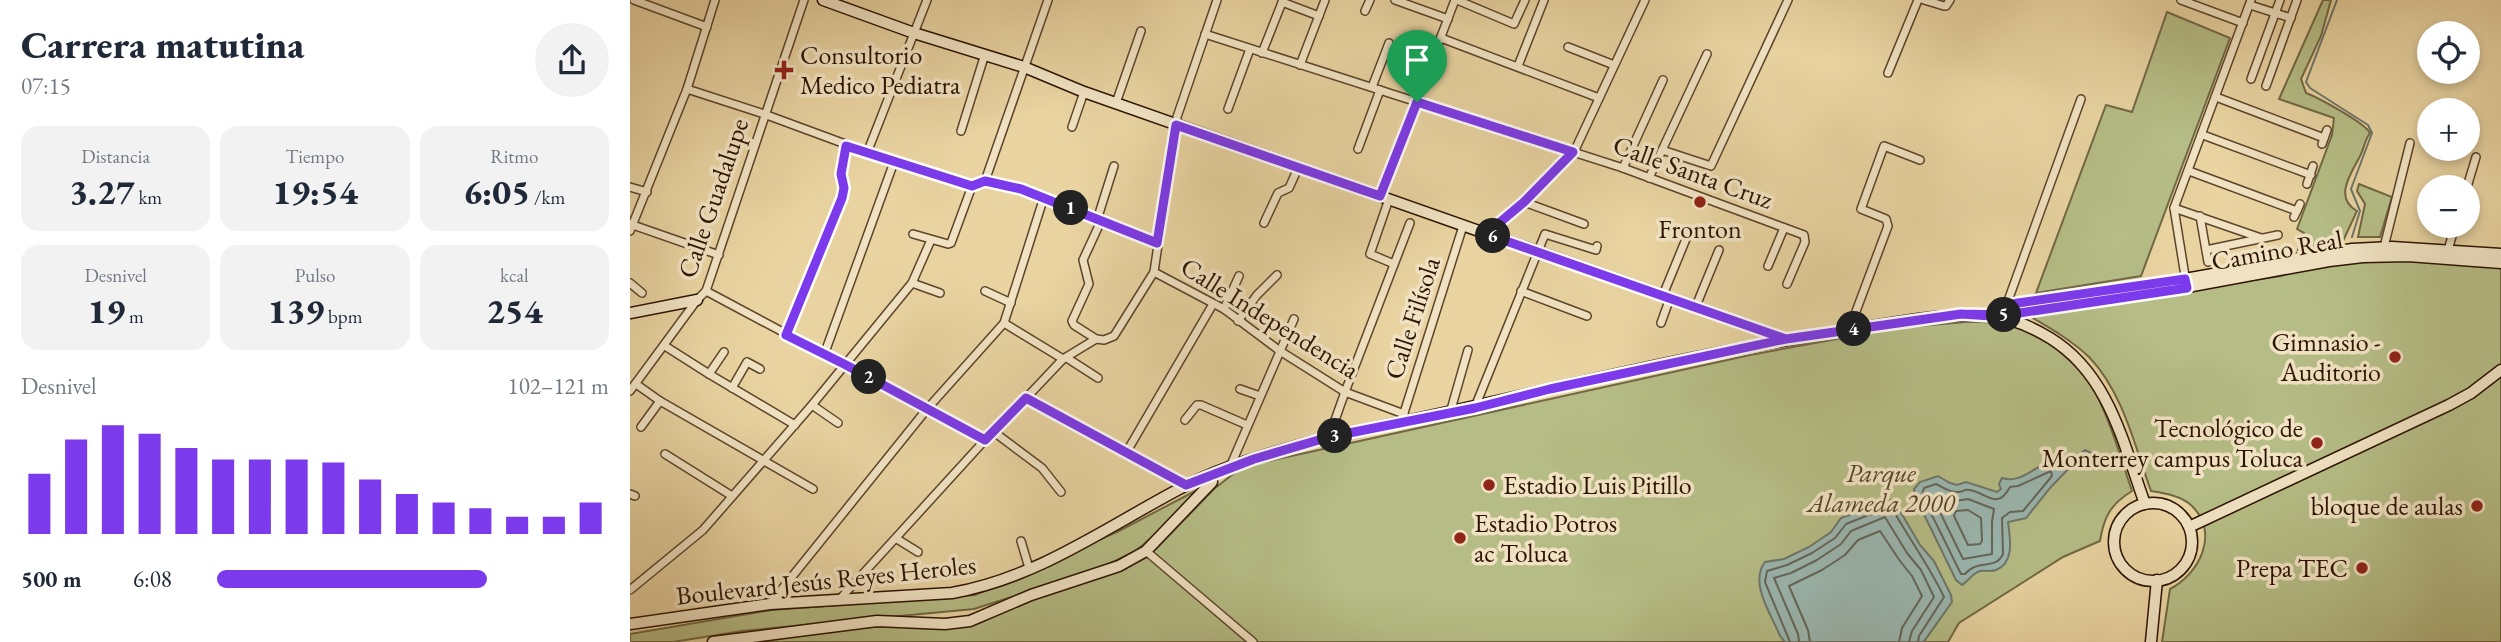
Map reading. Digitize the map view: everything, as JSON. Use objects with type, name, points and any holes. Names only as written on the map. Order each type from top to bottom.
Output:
[{"type":"main road","points":[[823,0],[914,33],[1024,67],[1176,125],[1786,339]]},
{"type":"main road","name":"Camino Real","points":[[2186,283],[2330,253],[2384,247],[2500,254]]},
{"type":"main road","name":"Camino Real","points":[[1992,316],[2005,311],[2329,261],[2363,257],[2500,254]]},
{"type":"main road","points":[[630,313],[697,300]]},
{"type":"main road","name":"Boulevard Jesús Reyes Heroles","points":[[630,624],[770,604],[952,593],[993,583],[1084,544],[1186,485],[1230,467],[1329,437],[1402,419],[1475,408],[1550,389],[1786,339],[1961,314],[1992,316],[2023,324],[2052,339],[2090,374],[2108,403],[2145,504]]},
{"type":"main road","points":[[2189,527],[2449,405],[2471,393],[2501,370]]},
{"type":"main road","name":"Boulevard Jesús Reyes Heroles","points":[[713,642],[877,621],[945,624],[970,621],[1031,595],[1119,566],[1146,551],[1212,482],[1211,476]]},
{"type":"main road","points":[[2145,504],[2171,508],[2189,527],[2191,547],[2186,561],[2174,574],[2157,580],[2141,579],[2127,571],[2118,559],[2115,549],[2116,530],[2120,521],[2127,513],[2145,504]]},
{"type":"main road","points":[[2151,642],[2157,580]]},
{"type":"street","points":[[634,0],[707,27]]},
{"type":"street","points":[[715,0],[687,89],[631,227],[719,255]]},
{"type":"street","name":"Calle Guadalupe","points":[[630,391],[706,291],[804,0]]},
{"type":"street","points":[[867,153],[927,0]]},
{"type":"street","points":[[985,181],[1048,0]]},
{"type":"street","points":[[1114,166],[1099,220],[1083,260],[1089,284],[1072,321],[1074,326],[1104,340],[1114,335],[1154,272],[1176,125],[1217,0]]},
{"type":"street","points":[[1300,65],[1325,0]]},
{"type":"street","points":[[1365,10],[1370,0]]},
{"type":"street","points":[[1395,0],[1448,19]]},
{"type":"street","points":[[1394,264],[1370,254],[1385,198],[1417,102],[1456,0],[1514,24],[1525,0]]},
{"type":"street","points":[[1518,66],[1545,0]]},
{"type":"street","points":[[1486,234],[1524,202],[1573,152],[1645,0]]},
{"type":"street","points":[[1662,150],[1711,166],[1788,0]]},
{"type":"street","points":[[1888,73],[1918,0]]},
{"type":"street","points":[[1924,0],[1946,6],[1950,0]]},
{"type":"street","points":[[2181,0],[2243,23]]},
{"type":"street","points":[[2269,76],[2253,75],[2280,0]]},
{"type":"street","points":[[2266,86],[2297,0]]},
{"type":"street","points":[[1262,52],[1282,1],[1319,16]]},
{"type":"street","points":[[2186,283],[2174,208],[2250,2],[2291,18]]},
{"type":"street","points":[[1116,103],[1141,31]]},
{"type":"street","name":"Calle Santa Cruz","points":[[1205,34],[1623,168],[1806,237],[1787,284]]},
{"type":"street","points":[[1441,38],[1600,98]]},
{"type":"street","points":[[1372,87],[1389,43]]},
{"type":"street","points":[[1568,47],[1614,65]]},
{"type":"street","points":[[1228,109],[1250,49]]},
{"type":"street","points":[[961,131],[985,54]]},
{"type":"street","points":[[1649,178],[1707,54]]},
{"type":"street","points":[[1623,168],[1663,80]]},
{"type":"street","points":[[687,89],[765,114],[846,146],[972,186],[985,181],[1044,197],[1157,243]]},
{"type":"street","points":[[1358,149],[1380,90]]},
{"type":"street","points":[[1072,128],[1084,92]]},
{"type":"street","points":[[2216,97],[2324,137]]},
{"type":"street","points":[[2005,311],[2081,99]]},
{"type":"street","points":[[2203,135],[2311,175]]},
{"type":"street","points":[[2384,247],[2410,143]]},
{"type":"street","points":[[786,335],[842,198],[844,188],[841,174],[846,146]]},
{"type":"street","points":[[1849,330],[1888,226],[1886,219],[1861,209],[1884,146],[1920,160]]},
{"type":"street","points":[[824,355],[894,162]]},
{"type":"street","points":[[2307,184],[2313,166]]},
{"type":"street","points":[[1264,223],[1278,193],[1289,188],[1298,168]]},
{"type":"street","points":[[2189,171],[2297,211]]},
{"type":"street","points":[[913,234],[951,243],[972,186]]},
{"type":"street","points":[[630,187],[647,192]]},
{"type":"street","points":[[770,604],[927,409],[1004,323],[1044,197]]},
{"type":"street","points":[[1524,202],[1584,224]]},
{"type":"street","points":[[2174,208],[2262,238]]},
{"type":"street","points":[[2200,216],[2208,262]]},
{"type":"street","points":[[1329,437],[1410,223]]},
{"type":"street","name":"Calle Filísola","points":[[1402,419],[1463,226]]},
{"type":"street","points":[[1768,265],[1784,228]]},
{"type":"street","points":[[1475,408],[1545,234],[1597,248]]},
{"type":"street","points":[[2206,250],[2278,235]]},
{"type":"street","points":[[2448,250],[2452,238]]},
{"type":"street","points":[[1661,323],[1686,239]]},
{"type":"street","points":[[630,590],[691,542],[795,425],[912,283],[931,240]]},
{"type":"street","points":[[1696,306],[1719,250]]},
{"type":"street","name":"Calle Independencia","points":[[1154,272],[1224,309],[1280,351],[1345,392],[1402,419]]},
{"type":"street","points":[[1238,321],[1257,295],[1277,275]]},
{"type":"street","points":[[1224,309],[1238,276]]},
{"type":"street","points":[[630,283],[642,293]]},
{"type":"street","points":[[912,283],[940,293]]},
{"type":"street","points":[[706,291],[985,440]]},
{"type":"street","points":[[985,291],[1011,303]]},
{"type":"street","points":[[1521,291],[1587,316]]},
{"type":"street","points":[[1126,453],[1213,304]]},
{"type":"street","points":[[1230,467],[1294,319]]},
{"type":"street","points":[[1004,323],[1098,378]]},
{"type":"street","points":[[839,600],[1026,398],[1065,359],[1096,338]]},
{"type":"street","points":[[665,346],[795,425]]},
{"type":"street","points":[[1450,413],[1468,350]]},
{"type":"street","points":[[709,374],[724,352]]},
{"type":"street","points":[[732,388],[747,362],[760,369]]},
{"type":"street","points":[[636,384],[660,401],[813,489]]},
{"type":"street","points":[[1240,389],[1260,396]]},
{"type":"street","points":[[1026,398],[1186,485]]},
{"type":"street","points":[[641,426],[660,401]]},
{"type":"street","points":[[812,405],[838,423]]},
{"type":"street","points":[[1185,419],[1198,405],[1247,425]]},
{"type":"street","points":[[994,432],[1042,468],[1061,492]]},
{"type":"street","points":[[665,454],[732,496]]},
{"type":"street","points":[[897,539],[918,552]]},
{"type":"street","points":[[1021,541],[1029,568]]},
{"type":"street","points":[[1146,551],[1254,642]]},
{"type":"green space","points":[[2323,0],[2331,0],[2321,36],[2301,79],[2306,93],[2351,117],[2370,133],[2346,186],[2346,200],[2357,211],[2343,241],[2298,250],[2304,233],[2297,229],[2332,135],[2334,118],[2279,99]]},
{"type":"green space","points":[[2167,12],[2230,38],[2141,276],[2036,293],[2106,105],[2132,112]]},
{"type":"green space","points":[[2359,184],[2392,197],[2380,237],[2358,237],[2365,204],[2357,191]]},
{"type":"green space","name":"Tecnológico de Monterrey campus Toluca","points":[[2393,259],[2501,267],[2501,642],[2162,642],[2170,589],[2190,574],[2202,552],[2205,541],[2200,517],[2192,506],[2183,500],[2151,491],[2127,421],[2101,371],[2074,345],[2026,314],[2281,276],[2337,264]]},
{"type":"green space","name":"Parque Alameda 2000","points":[[1965,322],[1997,323],[2023,330],[2037,336],[2075,365],[2101,404],[2132,491],[2110,512],[2100,541],[2063,557],[1959,623],[1948,642],[753,642],[869,627],[964,626],[1048,591],[1115,572],[1156,549],[1214,489],[1242,467],[1750,355],[1897,328]]},
{"type":"green space","points":[[1199,489],[1168,523],[1136,551],[1100,568],[974,609],[742,631],[673,642],[630,642],[630,634],[772,610],[975,595],[1119,531]]},
{"type":"water","points":[[2085,450],[2095,455],[2077,460],[2026,518],[2008,522],[2010,549],[2002,567],[1994,571],[1977,572],[1962,585],[1956,580],[1915,496],[1914,489],[1920,482],[1938,476],[1957,485],[1966,482],[1997,492],[2001,489],[1999,484],[2002,478],[2019,478],[2038,467],[2065,457],[2070,460],[2072,456]]},
{"type":"water","points":[[1893,499],[1920,545],[1934,561],[1951,595],[1952,602],[1925,640],[1785,642],[1760,589],[1759,579],[1765,562],[1784,559],[1809,547],[1831,532],[1841,518]]},
{"type":"waterway","points":[[2337,0],[2306,82],[2310,88],[2368,125],[2372,133],[2351,189],[2360,211],[2352,237]]},
{"type":"place","name":"Consultorio Medico Pediatra","points":[[784,70]]},
{"type":"place","name":"Fronton","points":[[1700,202]]},
{"type":"place","name":"Gimnasio - Auditorio","points":[[2395,357]]},
{"type":"place","name":"Tecnológico de Monterrey campus Toluca","points":[[2317,443]]},
{"type":"place","name":"Estadio Luis Pitillo","points":[[1489,485]]},
{"type":"place","name":"bloque de aulas","points":[[2477,506]]},
{"type":"place","name":"Estadio Potros ac Toluca","points":[[1460,538]]},
{"type":"place","name":"Prepa TEC","points":[[2362,568]]},
{"type":"route","points":[[1417,102],[1380,196],[1176,125],[1157,243],[1021,189],[985,181],[972,186],[846,146],[841,174],[844,188],[842,198],[786,335],[985,440],[1026,398],[1186,485],[1254,459],[1329,437],[1475,408],[1550,389],[1786,339],[1961,314],[1992,316],[2005,306],[2018,303],[2185,279],[2187,288],[2006,315],[1992,316],[1961,314],[1849,330],[1786,339],[1486,234],[1524,202],[1573,152],[1417,102]]}]
